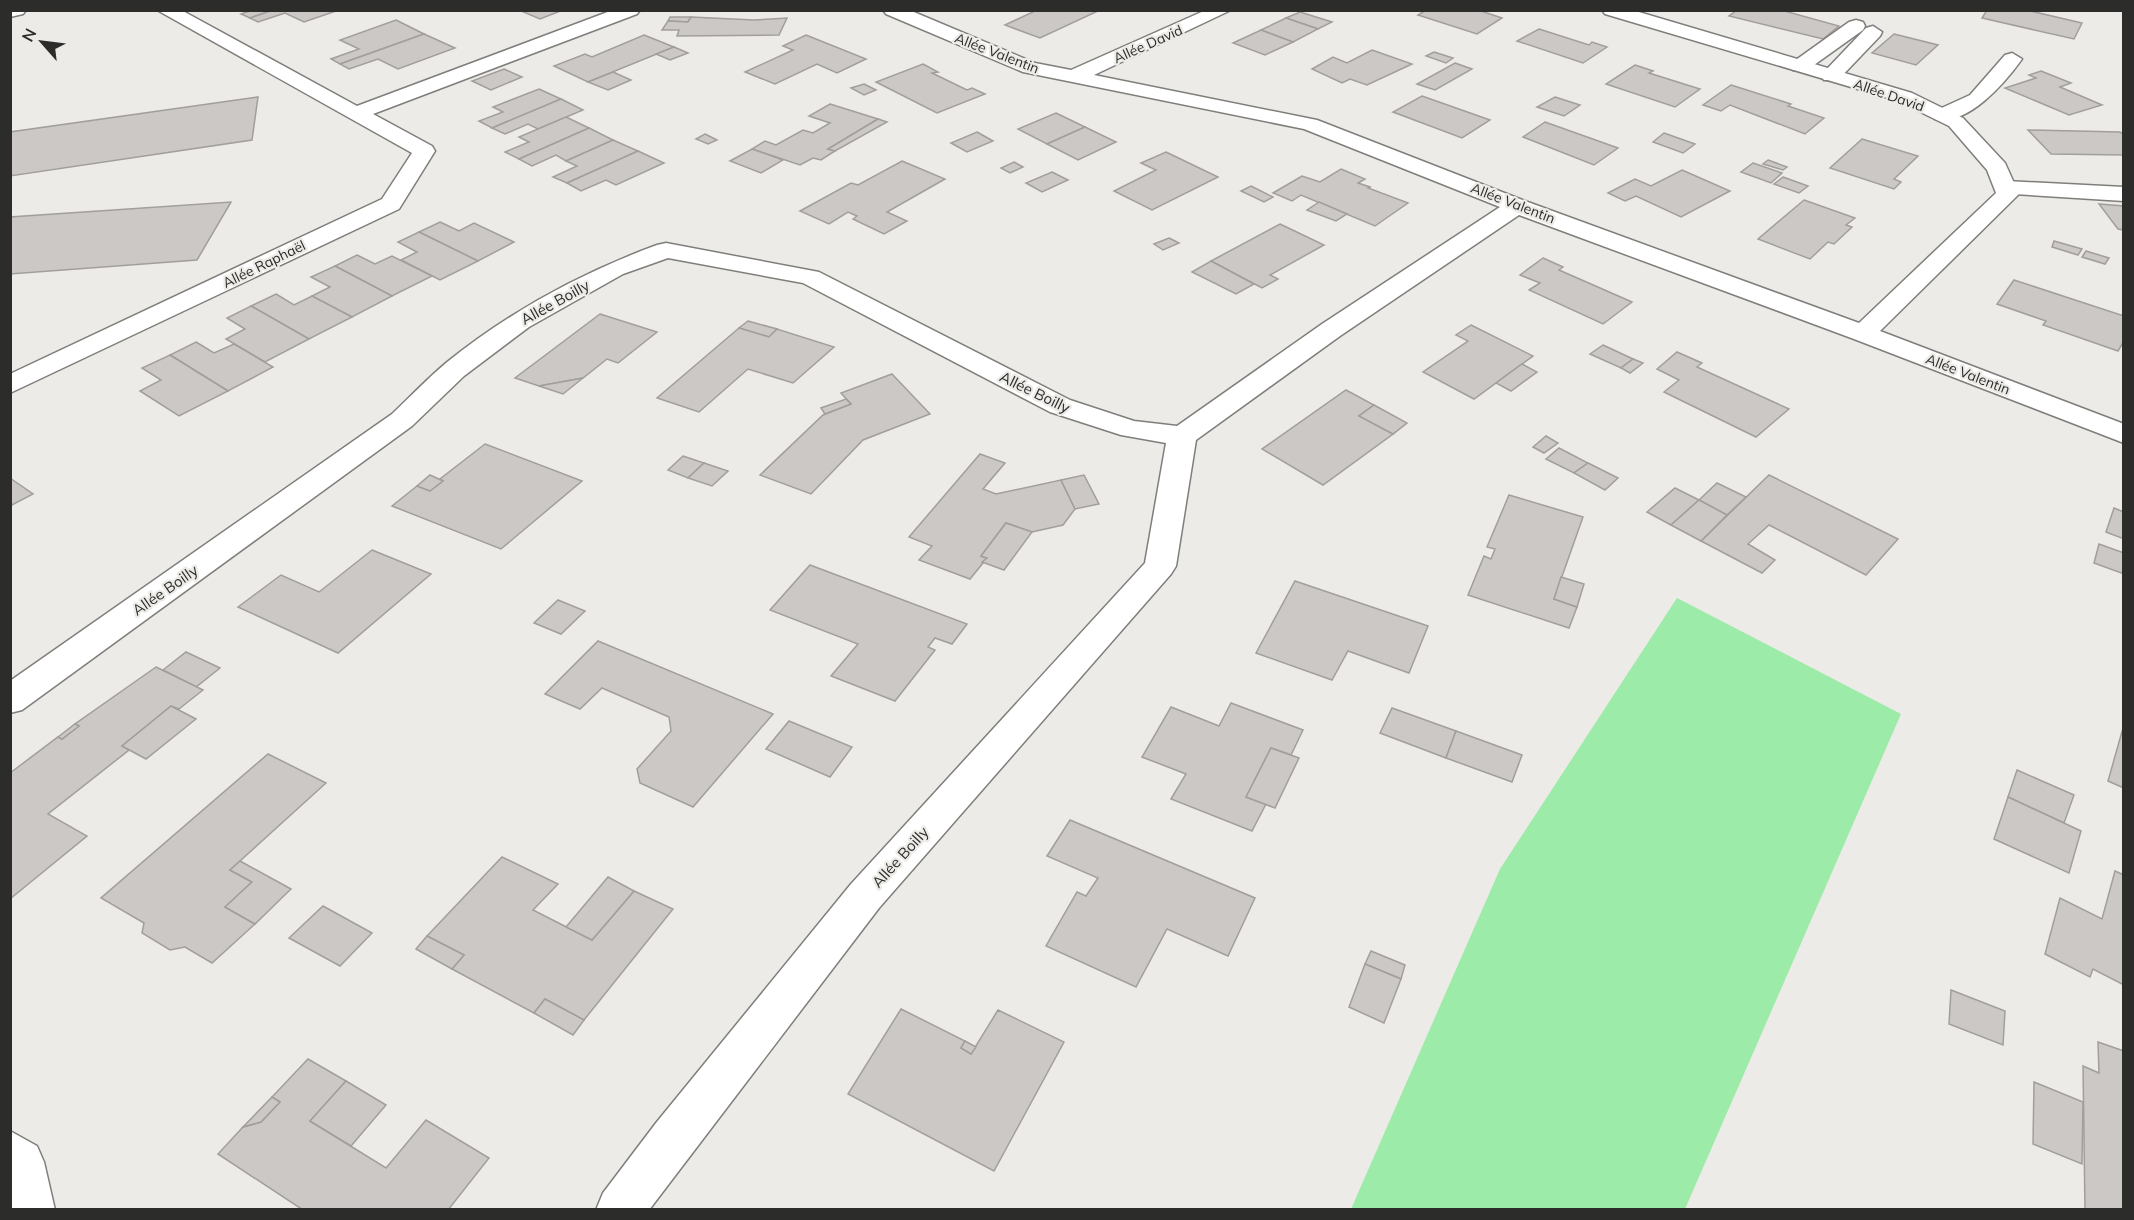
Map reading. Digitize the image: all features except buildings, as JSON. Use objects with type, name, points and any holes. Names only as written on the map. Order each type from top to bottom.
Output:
[{"type":"street","points":[[10,12],[17,10]]},
{"type":"street","name":"Allée Raphaël","points":[[10,386],[391,204],[424,151],[166,10]]},
{"type":"street","points":[[355,114],[631,10]]},
{"type":"street","name":"Allée Valentin","points":[[892,10],[1030,68],[1310,124],[1517,206],[1863,333],[2124,434]]},
{"type":"street","name":"Allée David","points":[[1073,77],[1222,10]]},
{"type":"street","name":"Allée David","points":[[1611,10],[1905,98],[1956,122],[1996,168],[2006,188]]},
{"type":"street","points":[[1800,66],[1856,26]]},
{"type":"street","points":[[1831,76],[1878,27]]},
{"type":"street","points":[[1942,115],[1977,99],[2012,59]]},
{"type":"street","points":[[1863,333],[2008,194],[2006,188],[2124,195]]},
{"type":"street","points":[[1182,436],[1331,330],[1517,206]]},
{"type":"street","name":"Allée Boilly","points":[[10,700],[402,420],[454,370],[520,321],[614,269],[666,250],[810,277],[1060,406],[1131,429],[1182,436],[1160,566],[865,896],[672,1139],[620,1209]]},
{"type":"street","points":[[10,1154],[21,1162],[31,1209]]},
{"type":"green space","points":[[1677,598],[1901,714],[1685,1209],[1351,1209],[1500,869]]}]
